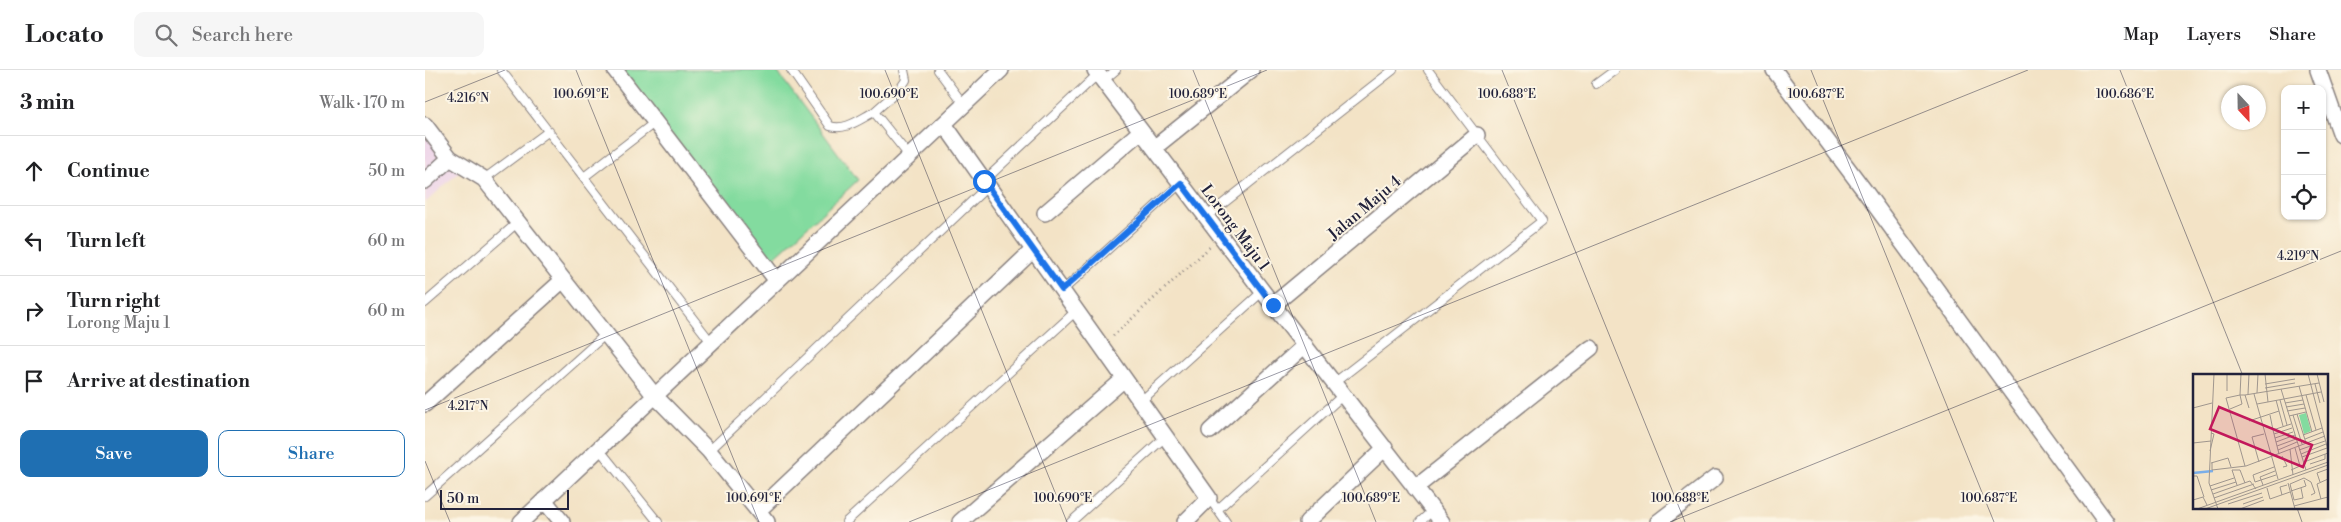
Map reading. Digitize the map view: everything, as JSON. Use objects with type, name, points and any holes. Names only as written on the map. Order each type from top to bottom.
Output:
[{"type":"street","points":[[615,70],[777,281]]},
{"type":"street","points":[[521,522],[1001,70]]},
{"type":"street","points":[[1154,148],[1251,70]]},
{"type":"street","points":[[1774,70],[1864,190],[2105,522]]},
{"type":"street","points":[[2318,70],[2341,135]]},
{"type":"street","name":"Lorong Maju 1","points":[[1099,75],[1273,305],[1437,516]]},
{"type":"street","points":[[944,124],[1213,504],[1185,522]]},
{"type":"street","points":[[425,125],[450,158],[484,179],[654,395],[709,450],[763,517],[1033,250]]},
{"type":"street","points":[[1045,213],[1141,131]]},
{"type":"street","name":"Jalan Maju 4","points":[[1273,305],[1477,135]]},
{"type":"street","points":[[425,181],[450,158]]},
{"type":"street","points":[[425,404],[563,280]]},
{"type":"street","points":[[1210,431],[1305,345]]},
{"type":"street","points":[[1415,488],[1591,348]]},
{"type":"street","points":[[960,522],[1124,379]]},
{"type":"street","points":[[1307,522],[1385,448]]},
{"type":"street","points":[[1659,522],[1715,478]]},
{"type":"street","points":[[544,500],[562,522]]},
{"type":"lane","points":[[501,70],[711,342]]},
{"type":"lane","points":[[791,70],[830,126],[836,128],[846,126],[874,112],[900,89],[906,80],[904,70]]},
{"type":"lane","points":[[938,70],[964,105]]},
{"type":"lane","points":[[709,450],[1099,75],[1116,70]]},
{"type":"lane","points":[[1207,217],[1393,70]]},
{"type":"lane","points":[[1226,522],[1213,504],[1339,389],[1542,221],[1428,70]]},
{"type":"lane","points":[[1596,84],[1615,70]]},
{"type":"lane","points":[[874,112],[910,157]]},
{"type":"lane","points":[[584,177],[654,122]]},
{"type":"lane","points":[[484,179],[549,132]]},
{"type":"lane","points":[[1062,290],[1181,183]]},
{"type":"lane","points":[[425,303],[517,223]]},
{"type":"lane","points":[[1140,402],[1263,291]]},
{"type":"lane","points":[[846,522],[1076,311]]},
{"type":"lane","points":[[425,496],[607,333]]},
{"type":"lane","points":[[1071,522],[1165,437]]},
{"type":"lane","points":[[599,449],[658,522]]},
{"type":"lane","points":[[1420,522],[1437,516]]},
{"type":"path","points":[[1101,346],[1221,237]]},
{"type":"shaded area","points":[[425,129],[460,171],[425,203]]},
{"type":"green space","points":[[626,70],[776,70],[858,180],[765,266],[618,76]]},
{"type":"route","points":[[984,181],[1062,290],[1181,183],[1273,305]]}]
